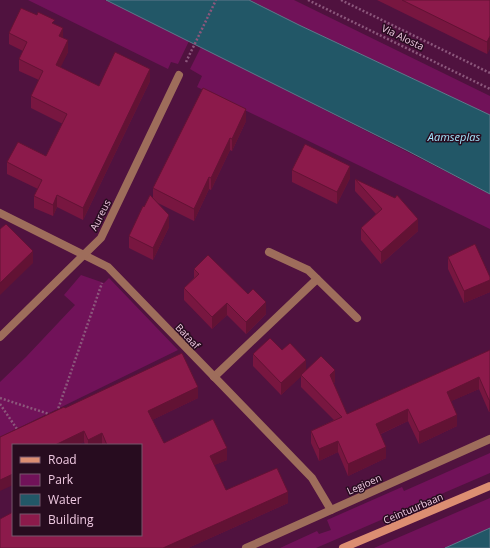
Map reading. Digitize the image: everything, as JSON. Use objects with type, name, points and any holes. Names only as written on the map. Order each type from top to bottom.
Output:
[{"type":"street","name":"Aureus","points":[[0,337],[101,238],[179,75]]},
{"type":"street","name":"Bataaf","points":[[0,213],[108,267],[312,478],[331,510]]},
{"type":"street","points":[[269,252],[308,270],[357,318]]},
{"type":"street","points":[[214,377],[317,279]]},
{"type":"street","name":"Legioen","points":[[246,548],[490,439]]},
{"type":"street","name":"Ceintuurbaan","points":[[343,548],[490,486]]},
{"type":"path","points":[[192,50],[216,0]]},
{"type":"path","name":"Via Alosta","points":[[308,0],[490,89]]},
{"type":"path","name":"Via Alosta","points":[[341,0],[490,73]]},
{"type":"path","points":[[56,416],[108,267]]},
{"type":"path","points":[[0,398],[56,416]]},
{"type":"path","points":[[0,404],[20,433],[14,436]]},
{"type":"path","points":[[49,420],[61,414]]},
{"type":"green space","points":[[28,0],[105,0],[189,41],[178,64],[171,62],[168,69]]},
{"type":"green space","points":[[250,0],[294,0],[490,96],[490,115],[299,25]]},
{"type":"green space","points":[[201,47],[490,194],[490,229],[197,87],[202,76],[190,69]]},
{"type":"green space","points":[[81,275],[104,283],[109,278],[178,350],[0,437],[0,382],[75,305],[64,295]]},
{"type":"green space","points":[[490,453],[490,473],[316,548],[280,548],[317,531],[319,534],[331,530],[327,520],[402,487],[404,491]]},
{"type":"green space","points":[[490,498],[490,528],[445,548],[374,548]]},
{"type":"water","name":"Aamseplas","points":[[106,0],[249,0],[490,115],[490,194],[406,150]]},
{"type":"water","points":[[490,528],[490,548],[445,548]]},
{"type":"building","points":[[402,0],[490,0],[490,36],[487,42]]},
{"type":"building","points":[[21,8],[37,15],[38,12],[55,20],[52,23],[63,28],[59,36],[68,40],[56,65],[99,86],[115,52],[150,69],[83,208],[57,195],[53,205],[34,196],[42,180],[7,162],[18,142],[46,156],[67,114],[31,96],[43,71],[19,59],[27,42],[9,33]]},
{"type":"building","points":[[203,88],[246,109],[211,178],[209,177],[194,209],[153,188]]},
{"type":"building","points":[[305,144],[350,166],[337,192],[292,170]]},
{"type":"building","points":[[355,179],[395,198],[397,195],[418,219],[381,252],[361,228],[382,209]]},
{"type":"building","points":[[150,195],[169,215],[153,248],[129,236],[143,206],[144,207]]},
{"type":"building","points":[[6,224],[33,251],[0,283],[0,229]]},
{"type":"building","points":[[475,244],[490,280],[464,291],[448,257]]},
{"type":"building","points":[[208,255],[248,294],[253,289],[266,302],[246,322],[227,303],[212,317],[184,288],[199,274],[194,269]]},
{"type":"building","points":[[270,338],[282,350],[290,343],[306,360],[281,383],[253,354]]},
{"type":"building","points":[[490,350],[490,400],[479,377],[447,392],[457,415],[419,432],[408,409],[376,424],[386,447],[348,464],[338,441],[319,449],[311,431],[342,417],[301,375],[321,356],[335,370],[330,375],[347,414]]},
{"type":"building","points":[[182,353],[198,387],[148,411],[164,443],[213,419],[227,448],[210,456],[226,490],[277,468],[288,492],[163,548],[0,548],[0,519],[12,513],[12,536],[142,536],[142,444],[107,444],[102,433],[88,440],[84,431],[57,444],[12,444],[12,474],[0,480],[0,437],[64,407],[65,408]]}]
